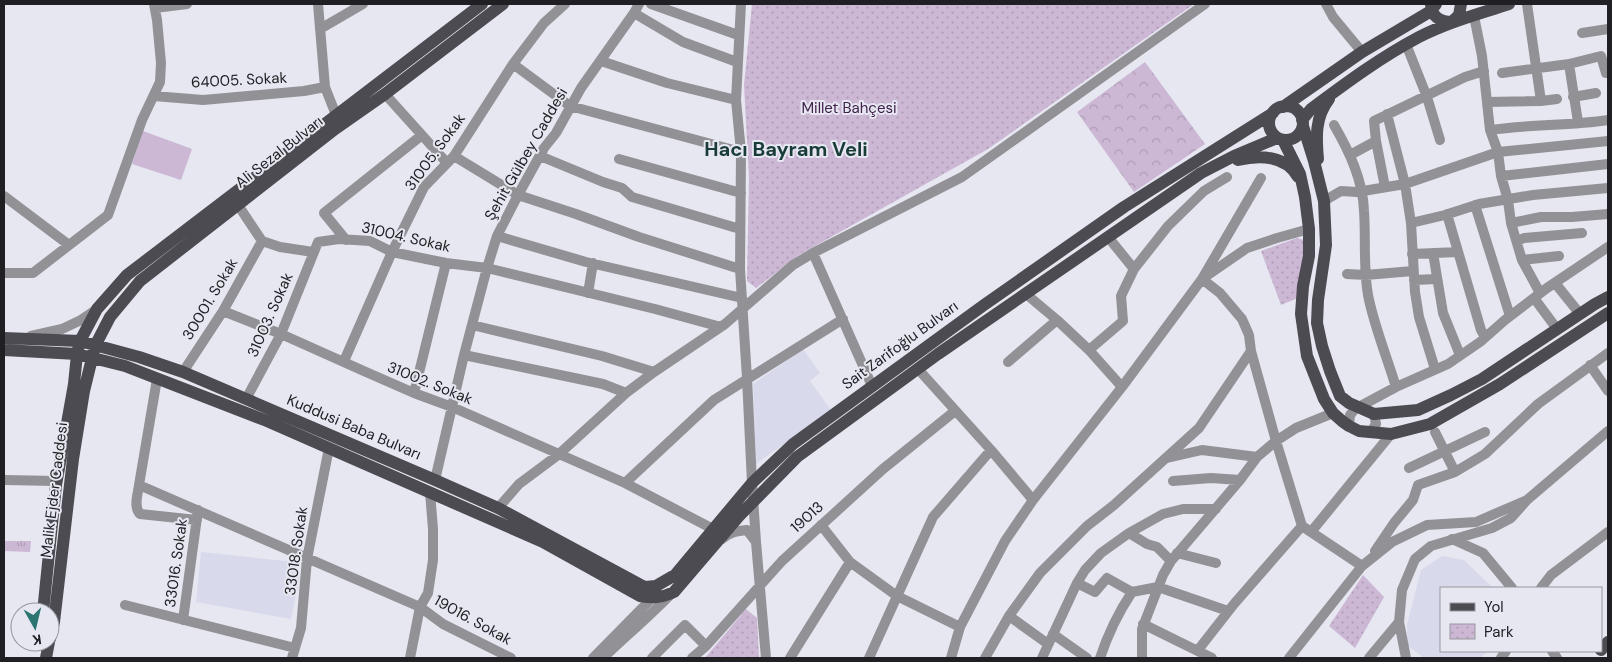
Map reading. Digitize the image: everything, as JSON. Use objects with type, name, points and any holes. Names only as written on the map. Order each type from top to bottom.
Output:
[{"type":"main road","name":"Ali Sezal Bulvarı","points":[[79,348],[97,310],[127,275],[482,4]]},
{"type":"main road","name":"Ali Sezal Bulvarı","points":[[94,352],[110,317],[140,281],[335,129],[385,94],[503,4]]},
{"type":"main road","points":[[1461,4],[1459,15],[1452,22],[1445,22],[1437,18],[1432,6],[1278,110],[1270,118],[1270,129],[1280,139],[1295,161],[1303,187],[1309,229],[1309,256],[1303,286],[1301,314],[1307,356],[1315,381],[1333,413],[1349,426],[1370,433],[1391,434],[1430,424],[1500,384],[1608,313]]},
{"type":"main road","points":[[1280,139],[1294,138],[1301,130],[1302,123],[1311,109],[1383,57],[1419,37],[1452,22],[1509,4]]},
{"type":"main road","points":[[1320,181],[1317,130],[1319,114],[1326,102],[1336,91]]},
{"type":"main road","points":[[1278,110],[1293,108],[1298,111],[1320,181],[1324,201],[1326,245],[1318,300],[1317,323],[1324,353],[1340,396],[1349,403],[1374,414],[1418,410],[1451,396],[1510,361],[1608,297]]},
{"type":"main road","name":"Sait Zarifoğlu Bulvarı","points":[[675,575],[752,483],[793,444],[984,304],[1124,208],[1278,110]]},
{"type":"main road","name":"Sait Zarifoğlu Bulvarı","points":[[674,592],[710,548],[797,457],[918,369],[1201,173],[1234,156],[1280,139]]},
{"type":"main road","points":[[1214,166],[1249,157],[1268,156],[1283,162],[1295,172],[1303,187]]},
{"type":"main road","name":"Kuddusi Baba Bulvarı","points":[[4,338],[22,338],[94,352],[157,379],[267,421],[543,542],[640,596],[651,598]]},
{"type":"main road","name":"Kuddusi Baba Bulvarı","points":[[4,350],[79,348]]},
{"type":"main road","name":"Malik Ejder Caddesi","points":[[45,602],[57,481],[79,348]]},
{"type":"main road","name":"Kuddusi Baba Bulvarı","points":[[94,352],[131,355],[183,372],[246,398],[498,508],[646,587],[656,586],[675,575]]},
{"type":"main road","name":"Malik Ejder Caddesi","points":[[56,602],[73,458],[84,391],[94,352]]},
{"type":"main road","points":[[651,598],[665,596],[674,592]]},
{"type":"street","points":[[4,273],[33,273],[108,215],[142,120],[160,82],[161,63],[154,6],[187,4]]},
{"type":"street","points":[[318,4],[325,87],[336,115]]},
{"type":"street","points":[[320,30],[363,4]]},
{"type":"street","name":"31005. Sokak","points":[[344,362],[392,252],[424,187],[450,160],[513,64],[544,23],[564,4]]},
{"type":"street","points":[[651,4],[738,35]]},
{"type":"street","points":[[741,4],[736,100],[741,193],[740,269],[753,501],[766,658]]},
{"type":"street","points":[[498,508],[520,484],[558,454],[626,393],[721,327],[742,303],[760,293],[793,265],[962,176],[1206,4]]},
{"type":"street","points":[[1326,4],[1333,17],[1362,52]]},
{"type":"street","points":[[1527,4],[1541,101]]},
{"type":"street","points":[[637,8],[683,42],[737,62]]},
{"type":"street","name":"Şehit Gülbey Caddesi","points":[[435,480],[464,355],[497,236],[544,148],[556,133],[570,106],[637,8]]},
{"type":"street","points":[[1474,16],[1482,56],[1490,130],[1498,152],[1511,223],[1522,260],[1537,296],[1557,329]]},
{"type":"street","points":[[1582,33],[1608,29]]},
{"type":"street","points":[[1406,44],[1427,97],[1440,140]]},
{"type":"street","points":[[1502,73],[1568,64],[1601,56],[1606,73],[1608,73]]},
{"type":"street","points":[[601,61],[667,83],[736,100]]},
{"type":"street","points":[[513,64],[570,106],[740,152]]},
{"type":"street","points":[[1568,64],[1578,122]]},
{"type":"street","points":[[1386,187],[1374,122],[1465,77],[1484,71]]},
{"type":"street","name":"64005. Sokak","points":[[154,96],[203,100],[304,91],[325,87]]},
{"type":"street","points":[[1573,97],[1596,93]]},
{"type":"street","points":[[385,94],[422,135],[450,160],[518,195],[623,232],[740,269]]},
{"type":"street","points":[[1488,102],[1557,99]]},
{"type":"street","points":[[1387,114],[1405,184],[1411,223],[1414,275],[1420,317],[1435,369]]},
{"type":"street","points":[[1490,130],[1516,126],[1553,126],[1608,120]]},
{"type":"street","points":[[1334,125],[1350,155],[1362,192],[1368,297],[1396,387]]},
{"type":"street","points":[[346,240],[324,213],[422,135]]},
{"type":"street","points":[[1350,155],[1376,141]]},
{"type":"street","points":[[1324,201],[1341,191],[1362,192],[1405,184],[1498,152],[1608,141]]},
{"type":"street","points":[[540,156],[622,188],[632,196],[740,229]]},
{"type":"street","points":[[619,159],[741,193]]},
{"type":"street","points":[[1501,176],[1608,164]]},
{"type":"street","points":[[1089,350],[1123,321],[1121,296],[1134,269],[1168,226],[1204,191],[1227,177]]},
{"type":"street","points":[[950,658],[960,627],[1005,540],[1033,500],[1122,387],[1202,279],[1261,178]]},
{"type":"street","points":[[1411,223],[1475,205],[1571,191],[1608,188]]},
{"type":"street","points":[[4,196],[69,245]]},
{"type":"street","points":[[238,205],[262,241],[280,247],[313,252]]},
{"type":"street","points":[[1475,205],[1510,316]]},
{"type":"street","points":[[1447,214],[1481,330],[1485,337]]},
{"type":"street","points":[[1511,223],[1540,217],[1608,214]]},
{"type":"street","points":[[1202,279],[1247,248],[1309,229]]},
{"type":"street","points":[[1517,241],[1524,238],[1582,233]]},
{"type":"street","points":[[497,236],[742,303]]},
{"type":"street","points":[[1108,237],[1134,269]]},
{"type":"street","name":"30001. Sokak","points":[[183,372],[223,311],[262,241]]},
{"type":"street","name":"31004. Sokak","points":[[318,242],[370,241],[392,252],[446,263],[487,268],[721,327]]},
{"type":"street","name":"31003. Sokak","points":[[246,398],[281,334],[318,242]]},
{"type":"street","points":[[1349,426],[1352,412],[1396,387],[1448,364],[1537,296],[1608,247]]},
{"type":"street","points":[[1412,254],[1458,252]]},
{"type":"street","points":[[813,253],[872,386]]},
{"type":"street","points":[[1433,253],[1442,313],[1460,356]]},
{"type":"street","points":[[1522,260],[1559,256]]},
{"type":"street","points":[[414,393],[446,263]]},
{"type":"street","points":[[588,293],[593,263]]},
{"type":"street","points":[[1346,274],[1414,275],[1437,279]]},
{"type":"street","points":[[1202,279],[1220,293],[1242,319],[1250,334],[1251,351],[1276,441],[1306,529],[1365,564]]},
{"type":"street","points":[[1555,283],[1580,314]]},
{"type":"street","points":[[741,286],[746,292],[752,294],[760,293]]},
{"type":"street","points":[[1026,294],[1089,350],[1122,387]]},
{"type":"street","points":[[22,338],[62,329],[97,310]]},
{"type":"street","name":"31002. Sokak","points":[[223,311],[281,334],[414,393],[452,407],[625,483],[713,529]]},
{"type":"street","points":[[625,483],[714,400],[843,319]]},
{"type":"street","points":[[1008,362],[1057,320]]},
{"type":"street","points":[[472,325],[602,356],[654,372]]},
{"type":"street","points":[[984,658],[1009,616],[1040,573],[1086,526],[1114,505],[1199,428],[1251,351]]},
{"type":"street","points":[[1288,658],[1365,564],[1412,500],[1418,485],[1455,472],[1485,454],[1538,404],[1608,353]]},
{"type":"street","points":[[464,355],[603,384],[626,393]]},
{"type":"street","points":[[1590,366],[1607,387]]},
{"type":"street","points":[[918,369],[1033,500]]},
{"type":"street","points":[[157,379],[136,507],[137,512],[140,514],[197,515]]},
{"type":"street","name":"19013","points":[[692,658],[706,646],[782,561],[883,470],[955,411]]},
{"type":"street","points":[[1142,658],[1143,624],[1158,587],[1174,557],[1216,509],[1257,457],[1276,441],[1296,428],[1333,413]]},
{"type":"street","points":[[1370,433],[1376,424],[1374,414]]},
{"type":"street","points":[[1405,657],[1399,622],[1402,590],[1415,560],[1431,546],[1492,528],[1511,518],[1527,500],[1608,431]]},
{"type":"street","points":[[1435,432],[1455,472]]},
{"type":"street","points":[[1409,468],[1485,432]]},
{"type":"street","points":[[1198,650],[1228,612],[1391,434]]},
{"type":"street","name":"33018. Sokak","points":[[293,653],[301,628],[307,559],[329,448]]},
{"type":"street","points":[[869,658],[933,517],[991,450]]},
{"type":"street","points":[[1165,459],[1202,450],[1257,457]]},
{"type":"street","points":[[1173,481],[1211,478],[1240,480]]},
{"type":"street","points":[[4,480],[57,481]]},
{"type":"street","name":"19016. Sokak","points":[[140,485],[197,515],[307,559],[420,608],[443,624],[504,657]]},
{"type":"street","points":[[410,658],[420,608],[428,593],[433,560],[430,492]]},
{"type":"street","points":[[1365,564],[1392,542],[1427,525],[1476,522],[1527,500]]},
{"type":"street","points":[[1042,658],[1076,583],[1101,553],[1129,533],[1163,514],[1183,508],[1216,509]]},
{"type":"street","name":"33016. Sokak","points":[[183,620],[197,515]]},
{"type":"street","points":[[821,525],[850,562],[897,596],[960,627]]},
{"type":"street","points":[[710,548],[728,534],[737,530],[747,530],[756,542]]},
{"type":"street","points":[[1542,587],[1551,575],[1608,532]]},
{"type":"street","points":[[1129,533],[1174,557],[1216,563]]},
{"type":"street","points":[[1452,539],[1483,554],[1511,587]]},
{"type":"street","points":[[790,658],[850,562]]},
{"type":"street","name":"Sait Zarifoğlu Bulvarı","points":[[593,658],[675,575]]},
{"type":"street","points":[[1076,583],[1095,592],[1107,578],[1132,592],[1158,587],[1228,612]]},
{"type":"street","name":"Sait Zarifoğlu Bulvarı","points":[[603,658],[674,592]]},
{"type":"street","points":[[1100,658],[1110,630],[1132,592]]},
{"type":"street","points":[[125,605],[183,620],[293,653]]},
{"type":"street","points":[[1009,616],[1048,644]]},
{"type":"street","points":[[1369,658],[1399,622]]},
{"type":"street","points":[[1143,624],[1212,658]]},
{"type":"street","points":[[652,658],[685,625],[706,646]]},
{"type":"street","points":[[1053,634],[1087,658]]},
{"type":"shaded area","points":[[803,349],[820,373],[810,381],[831,410],[756,464],[753,384]]},
{"type":"shaded area","points":[[201,552],[295,562],[300,576],[291,619],[196,602]]},
{"type":"shaded area","points":[[1442,556],[1464,560],[1492,587],[1440,587],[1440,652],[1487,652],[1480,658],[1424,658],[1407,645],[1407,625],[1421,570]]},
{"type":"green space","name":"Millet Bahçesi","points":[[752,4],[1194,4],[988,149],[799,255],[756,288],[747,281],[749,178],[744,85]]},
{"type":"green space","points":[[1145,62],[1205,144],[1134,192],[1077,112]]},
{"type":"green space","points":[[143,131],[192,149],[181,180],[132,164]]},
{"type":"green space","points":[[1297,238],[1304,240],[1306,253],[1298,298],[1281,305],[1261,251]]},
{"type":"green space","points":[[4,541],[31,541],[30,552],[4,551]]},
{"type":"green space","points":[[1363,575],[1384,597],[1355,648],[1329,626]]},
{"type":"green space","points":[[746,609],[757,618],[759,658],[705,658]]},
{"type":"district","name":"Hacı Bayram Veli","points":[[786,149]]}]
